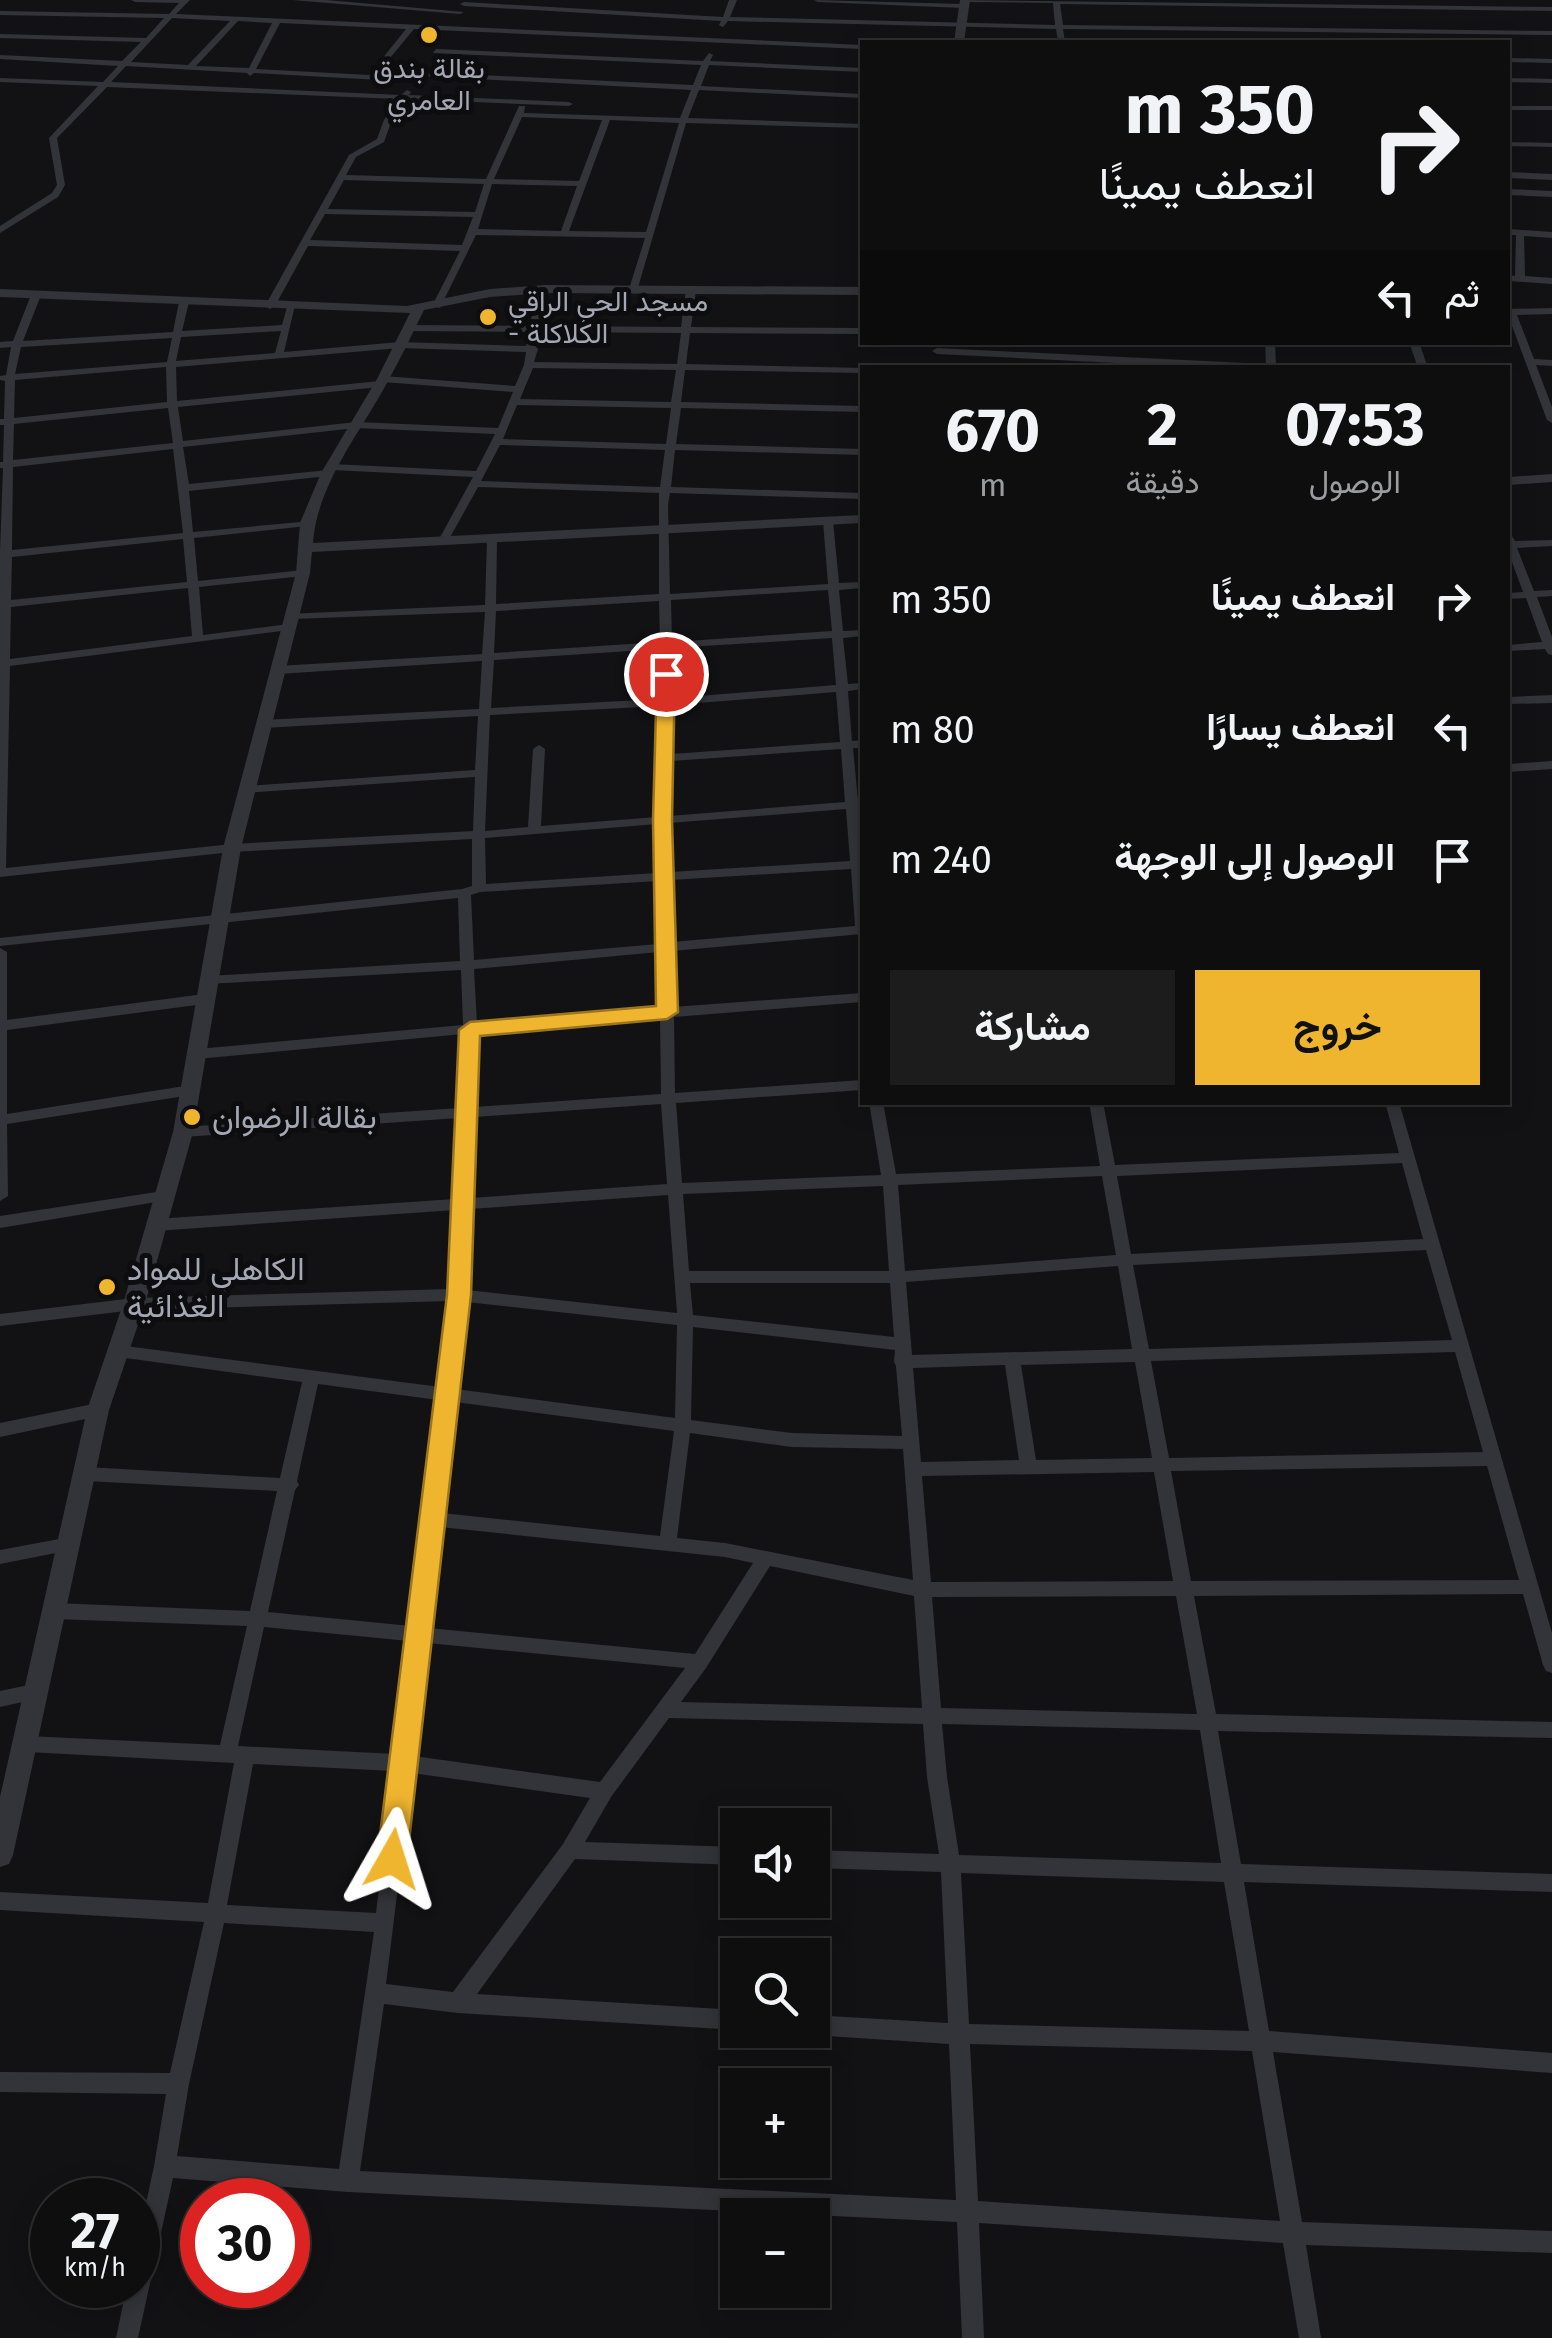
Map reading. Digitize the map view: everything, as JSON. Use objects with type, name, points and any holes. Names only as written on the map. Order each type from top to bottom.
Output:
[{"type":"street","points":[[135,0],[185,1]]},
{"type":"street","points":[[296,0],[348,4],[548,4],[726,19],[961,26],[1552,33]]},
{"type":"street","points":[[613,12],[620,0]]},
{"type":"street","points":[[634,289],[683,120],[733,0]]},
{"type":"street","points":[[818,0],[1421,3],[1552,9]]},
{"type":"street","points":[[1056,0],[1060,40]]},
{"type":"street","points":[[0,230],[56,195],[61,185],[54,138],[185,1]]},
{"type":"street","points":[[959,40],[965,2]]},
{"type":"street","points":[[1228,2],[1235,40]]},
{"type":"street","points":[[1421,3],[1431,32]]},
{"type":"street","points":[[330,24],[348,4]]},
{"type":"street","points":[[270,306],[352,155],[381,140],[388,120],[463,5]]},
{"type":"street","points":[[0,13],[169,16],[860,46]]},
{"type":"street","points":[[173,86],[236,20]]},
{"type":"street","points":[[240,90],[276,23]]},
{"type":"street","points":[[1136,28],[1138,40]]},
{"type":"street","points":[[371,77],[410,29]]},
{"type":"street","points":[[1366,31],[1371,40]]},
{"type":"street","points":[[0,36],[148,40]]},
{"type":"street","points":[[436,51],[860,70]]},
{"type":"street","points":[[0,57],[130,61],[371,77],[860,96]]},
{"type":"street","points":[[563,116],[588,58]]},
{"type":"street","points":[[1510,60],[1552,60]]},
{"type":"street","points":[[0,80],[568,104]]},
{"type":"street","points":[[1510,80],[1552,81]]},
{"type":"street","points":[[0,1855],[98,1410],[134,1304],[183,1132],[232,848],[303,573],[307,524],[330,470],[473,232],[489,181],[524,102]]},
{"type":"street","points":[[1510,108],[1552,108]]},
{"type":"street","points":[[519,115],[860,126]]},
{"type":"street","points":[[564,234],[607,118]]},
{"type":"street","points":[[1510,144],[1552,145]]},
{"type":"street","points":[[1510,175],[1552,177]]},
{"type":"street","points":[[340,177],[580,184]]},
{"type":"street","points":[[1510,192],[1552,194]]},
{"type":"street","points":[[322,211],[476,216]]},
{"type":"street","points":[[473,232],[650,235]]},
{"type":"street","points":[[1510,232],[1552,235]]},
{"type":"street","points":[[1520,233],[1520,279]]},
{"type":"street","points":[[306,243],[463,248]]},
{"type":"street","points":[[1510,278],[1552,281]]},
{"type":"street","points":[[5,378],[279,354],[416,322],[490,293],[634,289],[860,291]]},
{"type":"street","points":[[443,541],[499,436],[529,365],[544,290]]},
{"type":"street","points":[[668,1542],[682,1424],[686,1318],[668,1098],[663,820],[667,702],[664,492],[691,290]]},
{"type":"street","points":[[0,293],[292,306],[416,322],[533,330],[860,330]]},
{"type":"street","points":[[36,295],[5,378],[0,870],[232,848],[478,835],[858,804]]},
{"type":"street","points":[[184,302],[171,362],[172,402],[198,638]]},
{"type":"street","points":[[279,354],[292,306]]},
{"type":"street","points":[[1510,312],[1552,311]]},
{"type":"street","points":[[1510,315],[1552,420]]},
{"type":"street","points":[[416,322],[533,349]]},
{"type":"street","points":[[0,345],[285,328]]},
{"type":"street","points":[[937,347],[1096,363],[1184,365]]},
{"type":"street","points":[[1528,362],[1552,363]]},
{"type":"street","points":[[529,365],[860,370]]},
{"type":"street","points":[[6,421],[382,382],[517,389]]},
{"type":"street","points":[[513,402],[860,408]]},
{"type":"street","points":[[5,465],[356,425],[670,447],[860,452]]},
{"type":"street","points":[[184,488],[330,470],[664,492],[860,496]]},
{"type":"street","points":[[1510,481],[1552,478]]},
{"type":"street","points":[[306,548],[860,519]]},
{"type":"street","points":[[0,942],[471,890],[860,864],[855,745],[836,635],[828,521]]},
{"type":"street","points":[[3,554],[307,524]]},
{"type":"street","points":[[348,2181],[385,1923],[459,1295],[470,1030],[466,966],[492,608],[492,540]]},
{"type":"street","points":[[1510,543],[1552,543]]},
{"type":"street","points":[[1510,546],[1551,648],[1510,648]]},
{"type":"street","points":[[4,605],[303,573]]},
{"type":"street","points":[[3,664],[291,622],[860,585]]},
{"type":"street","points":[[1510,596],[1552,593]]},
{"type":"street","points":[[276,670],[860,633]]},
{"type":"street","points":[[263,724],[667,702],[860,686]]},
{"type":"street","points":[[1510,702],[1552,699]]},
{"type":"street","points":[[666,758],[855,745]]},
{"type":"street","points":[[534,830],[539,749]]},
{"type":"street","points":[[1510,768],[1552,766]]},
{"type":"street","points":[[246,790],[480,773]]},
{"type":"street","points":[[2,1026],[206,989],[860,928]]},
{"type":"street","points":[[0,952],[0,1196]]},
{"type":"street","points":[[197,1054],[860,998]]},
{"type":"street","points":[[183,1132],[860,1085]]},
{"type":"street","points":[[1,1120],[191,1090]]},
{"type":"street","points":[[877,1105],[890,1182],[937,1777],[950,1864],[973,2338]]},
{"type":"street","points":[[1097,1105],[1208,1724],[1310,2338]]},
{"type":"street","points":[[1393,1105],[1552,1664]]},
{"type":"street","points":[[156,1225],[674,1189],[1407,1158]]},
{"type":"street","points":[[0,1222],[163,1196]]},
{"type":"street","points":[[682,1277],[898,1278],[1124,1260],[1430,1244]]},
{"type":"street","points":[[0,1320],[134,1304],[459,1295],[686,1318],[902,1353],[1012,1358],[1461,1346]]},
{"type":"street","points":[[118,1352],[448,1392],[792,1440],[911,1443]]},
{"type":"street","points":[[1012,1358],[1028,1465]]},
{"type":"street","points":[[127,2338],[216,1914],[236,1755],[260,1619],[312,1375]]},
{"type":"street","points":[[0,1430],[98,1410]]},
{"type":"street","points":[[912,1468],[1491,1459]]},
{"type":"street","points":[[86,1474],[290,1485]]},
{"type":"street","points":[[434,1518],[668,1542],[923,1590],[1529,1587]]},
{"type":"street","points":[[0,1557],[70,1544]]},
{"type":"street","points":[[458,2003],[570,1850],[604,1791],[700,1662],[766,1558]]},
{"type":"street","points":[[54,1610],[260,1619],[700,1662]]},
{"type":"street","points":[[0,1699],[38,1691]]},
{"type":"street","points":[[665,1710],[1552,1730]]},
{"type":"street","points":[[27,1744],[402,1763],[604,1791]]},
{"type":"street","points":[[570,1850],[720,1855]]},
{"type":"street","points":[[830,1860],[1552,1883]]},
{"type":"street","points":[[0,1901],[385,1923]]},
{"type":"street","points":[[376,1992],[458,2003],[720,2019]]},
{"type":"street","points":[[830,2026],[958,2034],[1261,2042],[1552,2064]]},
{"type":"street","points":[[0,2082],[178,2084]]},
{"type":"street","points":[[165,2166],[348,2181],[965,2211],[1292,2233],[1552,2242]]},
{"type":"place","name":"بقالة بندق العامري","points":[[429,35]]},
{"type":"place","name":"مسجد الحي الراقي - الكلاكلة","points":[[488,317]]},
{"type":"place","name":"بقالة الرضوان","points":[[192,1117]]},
{"type":"place","name":"الكاهلي للمواد الغذائية","points":[[107,1287]]},
{"type":"route","points":[[392,1859],[459,1295],[470,1030],[667,1012],[663,820],[666,674]]}]
